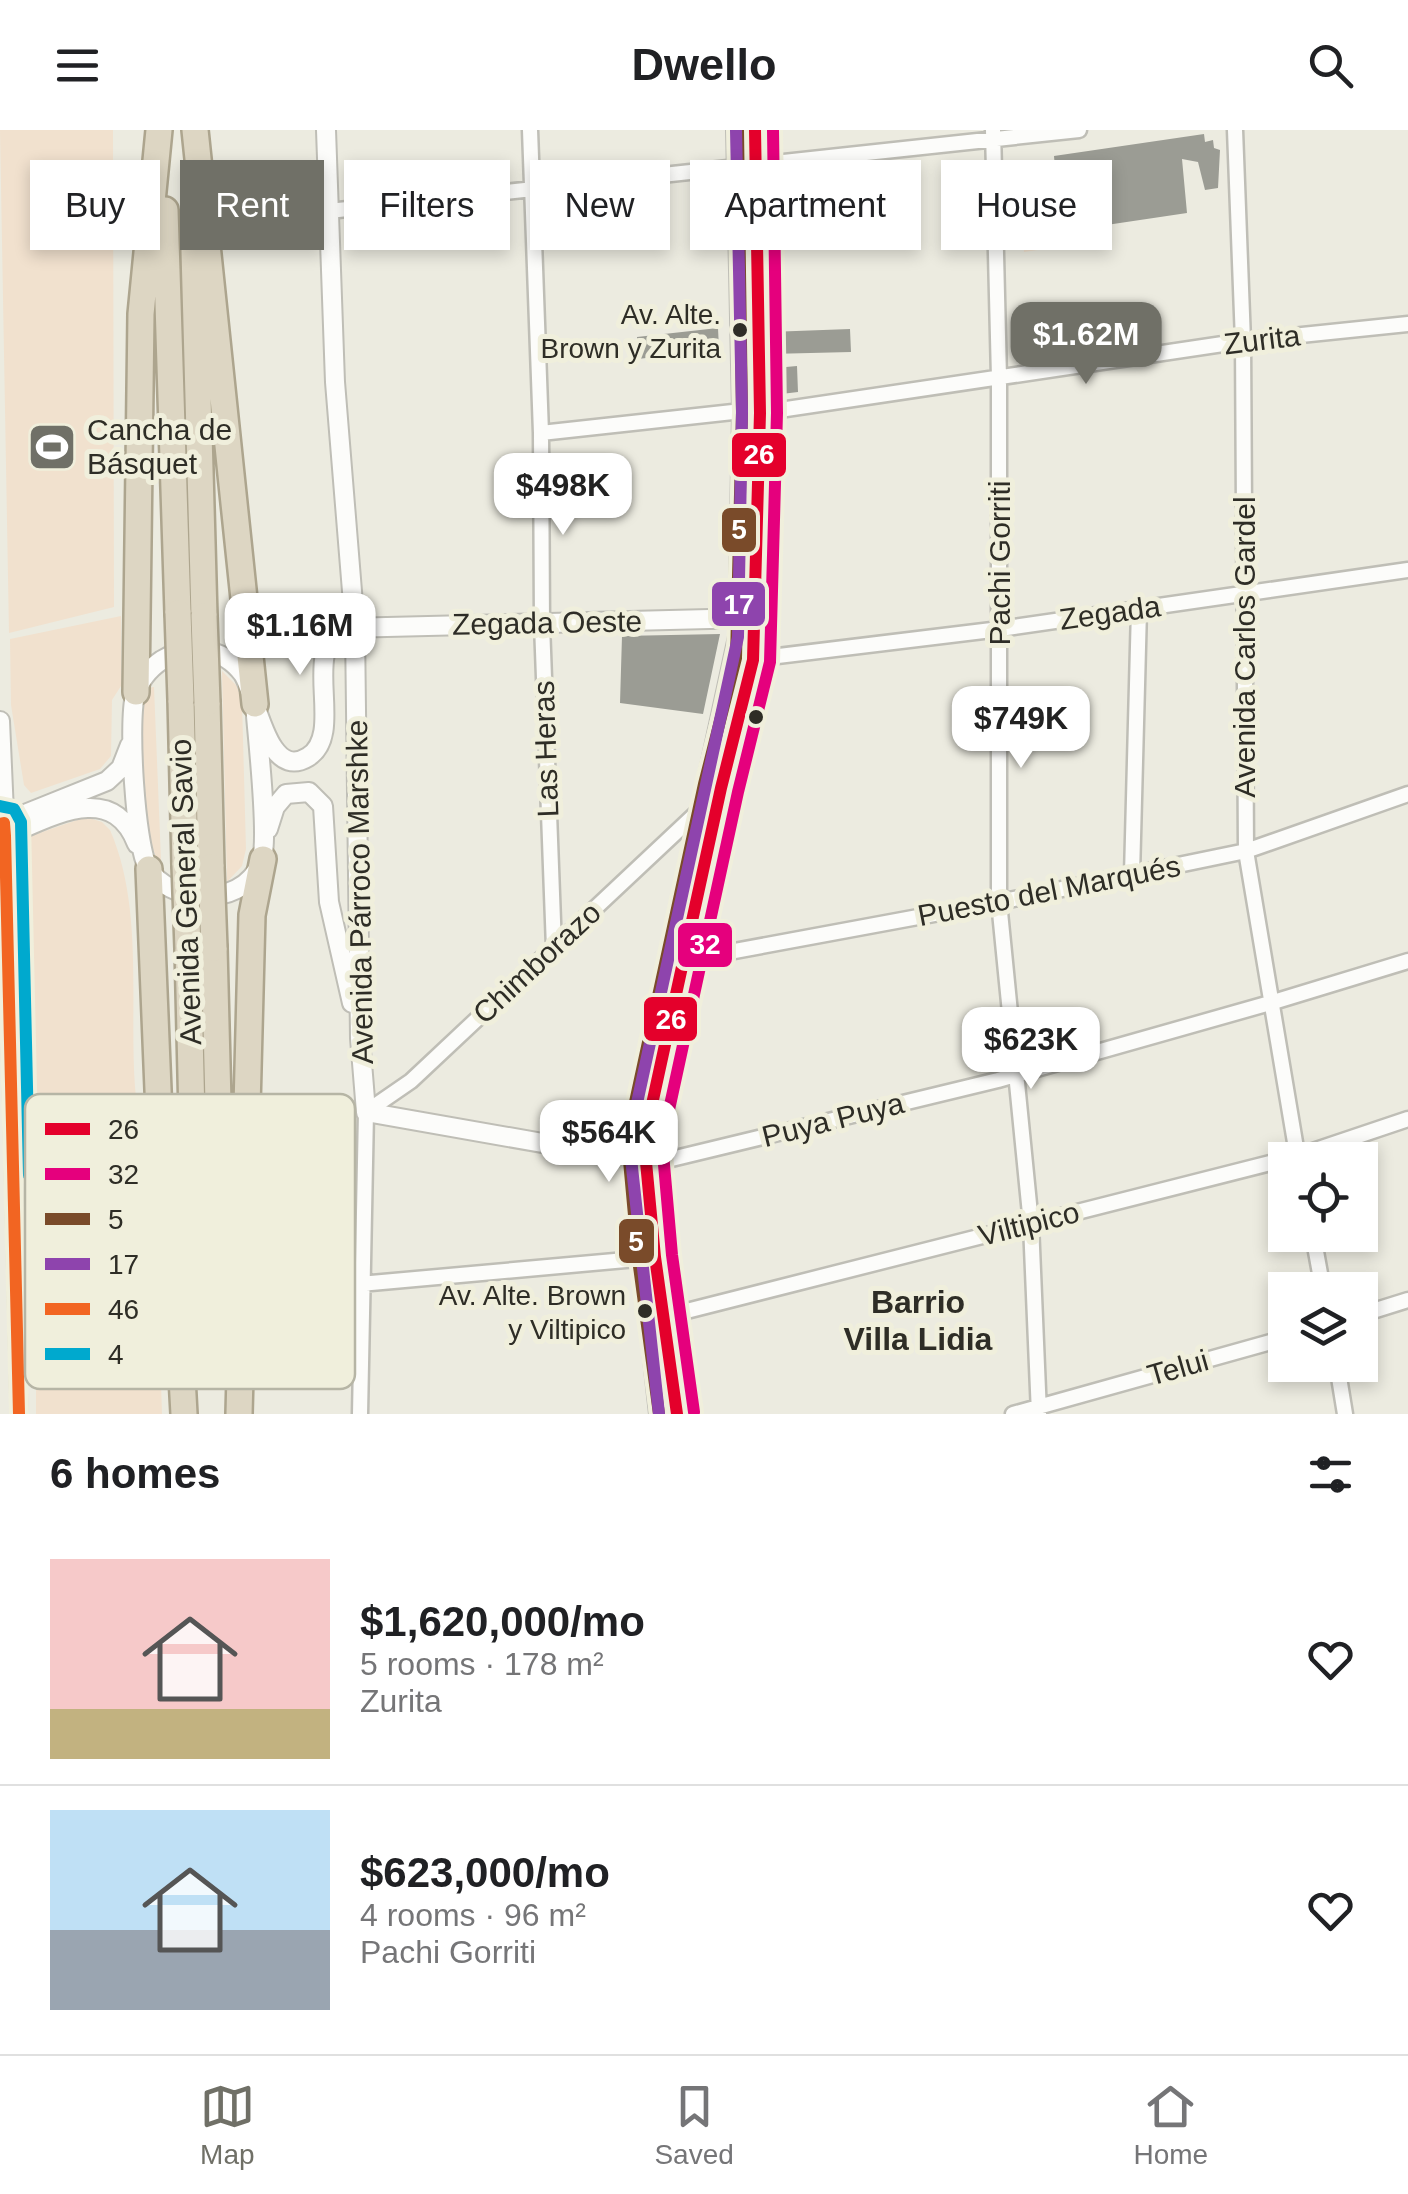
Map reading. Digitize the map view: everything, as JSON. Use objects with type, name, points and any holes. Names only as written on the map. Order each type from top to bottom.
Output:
[{"type":"highway","name":"Avenida General Savio","points":[[160,130],[191,614],[209,1094]]},
{"type":"highway","points":[[136,692],[141,314],[160,130]]},
{"type":"highway","name":"Avenida General Savio","points":[[191,614],[192,130]]},
{"type":"highway","points":[[192,130],[256,704]]},
{"type":"highway","points":[[247,1094],[252,915],[264,851]]},
{"type":"highway","points":[[148,865],[158,1094]]},
{"type":"highway","name":"Avenida General Savio","points":[[201,949],[201,1094]]},
{"type":"highway","points":[[183,1389],[184,1414]]},
{"type":"highway","name":"Avenida General Savio","points":[[200,1389],[200,1414]]},
{"type":"highway","name":"Avenida General Savio","points":[[225,1389],[226,1414]]},
{"type":"highway","points":[[238,1414],[239,1389]]},
{"type":"main road","name":"Avenida Párroco Marshke","points":[[326,130],[335,382],[355,628],[360,1038],[366,1112]]},
{"type":"main road","points":[[736,130],[744,160]]},
{"type":"main road","points":[[748,160],[755,130]]},
{"type":"main road","points":[[659,1414],[655,1319],[637,1159],[629,1140],[721,788],[743,660],[748,618],[751,412],[748,250]]},
{"type":"main road","name":"Zegada Oeste","points":[[355,628],[748,618]]},
{"type":"main road","points":[[148,865],[140,834],[132,734],[136,692],[150,670],[184,651],[219,654],[245,677],[271,747],[292,761],[312,754],[322,738],[327,644],[339,631],[355,628]]},
{"type":"main road","points":[[677,961],[702,808],[743,660]]},
{"type":"main road","points":[[256,704],[264,851]]},
{"type":"main road","points":[[0,721],[2,830]]},
{"type":"main road","points":[[2,830],[112,777],[122,768],[132,734]]},
{"type":"main road","points":[[2,830],[83,807],[99,808],[126,824],[148,865],[172,889],[197,896],[220,895],[242,886],[264,851],[275,807],[286,794],[303,791],[319,799],[326,817],[329,902],[360,1038]]},
{"type":"main road","name":"Puya Puya","points":[[366,1112],[637,1159]]},
{"type":"main road","points":[[655,1319],[677,1414]]},
{"type":"street","name":"Las Heras","points":[[530,130],[531,160]]},
{"type":"street","points":[[800,160],[993,135],[1079,130]]},
{"type":"street","name":"Avenida Carlos Gardel","points":[[1235,130],[1243,341],[1246,851],[1295,1142]]},
{"type":"street","name":"Pachi Gorriti","points":[[993,135],[999,378],[999,902],[1031,1224],[1038,1411]]},
{"type":"street","points":[[329,211],[530,186]]},
{"type":"street","name":"Las Heras","points":[[534,250],[554,948]]},
{"type":"street","name":"Zurita","points":[[541,433],[751,412],[1243,341],[1408,324]]},
{"type":"street","name":"Zegada","points":[[743,660],[1000,629],[1408,570]]},
{"type":"street","points":[[1132,875],[1139,608]]},
{"type":"street","name":"Chimborazo","points":[[366,1112],[412,1081],[721,788]]},
{"type":"street","name":"Puesto del Marqués","points":[[677,961],[999,902],[1246,851],[1408,794]]},
{"type":"street","points":[[2,830],[7,1214],[19,1414]]},
{"type":"street","name":"Puya Puya","points":[[637,1159],[658,1162],[1018,1073],[1408,960]]},
{"type":"street","name":"Avenida Párroco Marshke","points":[[360,1414],[366,1112]]},
{"type":"street","name":"Viltipico","points":[[1343,1142],[1408,1119]]},
{"type":"street","name":"Viltipico","points":[[655,1319],[1268,1165]]},
{"type":"street","points":[[360,1284],[647,1258]]},
{"type":"street","points":[[1378,1310],[1408,1300]]},
{"type":"street","name":"Telui","points":[[1013,1414],[1038,1411],[1268,1343]]},
{"type":"street","points":[[1340,1382],[1346,1414]]},
{"type":"shaded area","points":[[0,130],[113,130],[113,160],[30,160],[30,250],[113,250],[114,607],[9,633]]},
{"type":"shaded area","points":[[121,616],[121,686],[112,700],[111,756],[100,769],[31,793],[24,785],[11,705],[10,639]]},
{"type":"shaded area","points":[[222,671],[237,686],[242,702],[246,849],[242,866],[227,882]]},
{"type":"shaded area","points":[[154,687],[161,860],[157,860],[146,832],[141,701],[147,688]]},
{"type":"shaded area","points":[[86,817],[102,822],[110,830],[121,860],[131,924],[136,1094],[25,1094],[25,1107],[13,842]]},
{"type":"shaded area","points":[[36,1389],[161,1389],[162,1414],[36,1414]]},
{"type":"building","points":[[1204,134],[1205,142],[1213,140],[1214,148],[1220,150],[1218,188],[1205,190],[1198,162],[1182,159],[1187,213],[1112,224],[1112,160],[1054,160],[1054,156]]},
{"type":"building","points":[[718,328],[719,349],[638,359],[637,337]]},
{"type":"building","points":[[850,329],[851,352],[770,354],[769,332]]},
{"type":"building","points":[[797,366],[798,392],[773,395],[775,368]]},
{"type":"building","points":[[720,634],[703,714],[620,703],[622,636]]},
{"type":"transit line","name":"17","points":[[659,1414],[629,1140],[738,637],[742,411],[736,130]]},
{"type":"transit line","name":"5","points":[[659,1414],[627,1139],[704,784],[736,658],[742,413],[738,130]]},
{"type":"transit line","name":"26","points":[[677,1414],[655,1257],[644,1141],[753,660],[760,413],[755,130]]},
{"type":"transit line","name":"32","points":[[694,1412],[672,1255],[662,1142],[770,662],[777,413],[773,130]]},
{"type":"transit line","name":"4","points":[[0,806],[14,809],[21,822],[27,1094]]},
{"type":"transit line","name":"46","points":[[0,824],[4,823],[5,836],[19,1414]]},
{"type":"place","name":"Av. Alte. Brown y Zurita","points":[[740,330]]},
{"type":"place","name":"Cancha de Básquet","points":[[52,447]]},
{"type":"place","name":"Av. Alte. Brown y Viltipico","points":[[645,1311]]},
{"type":"district","name":"Barrio Villa Lidia","points":[[918,1320]]}]
